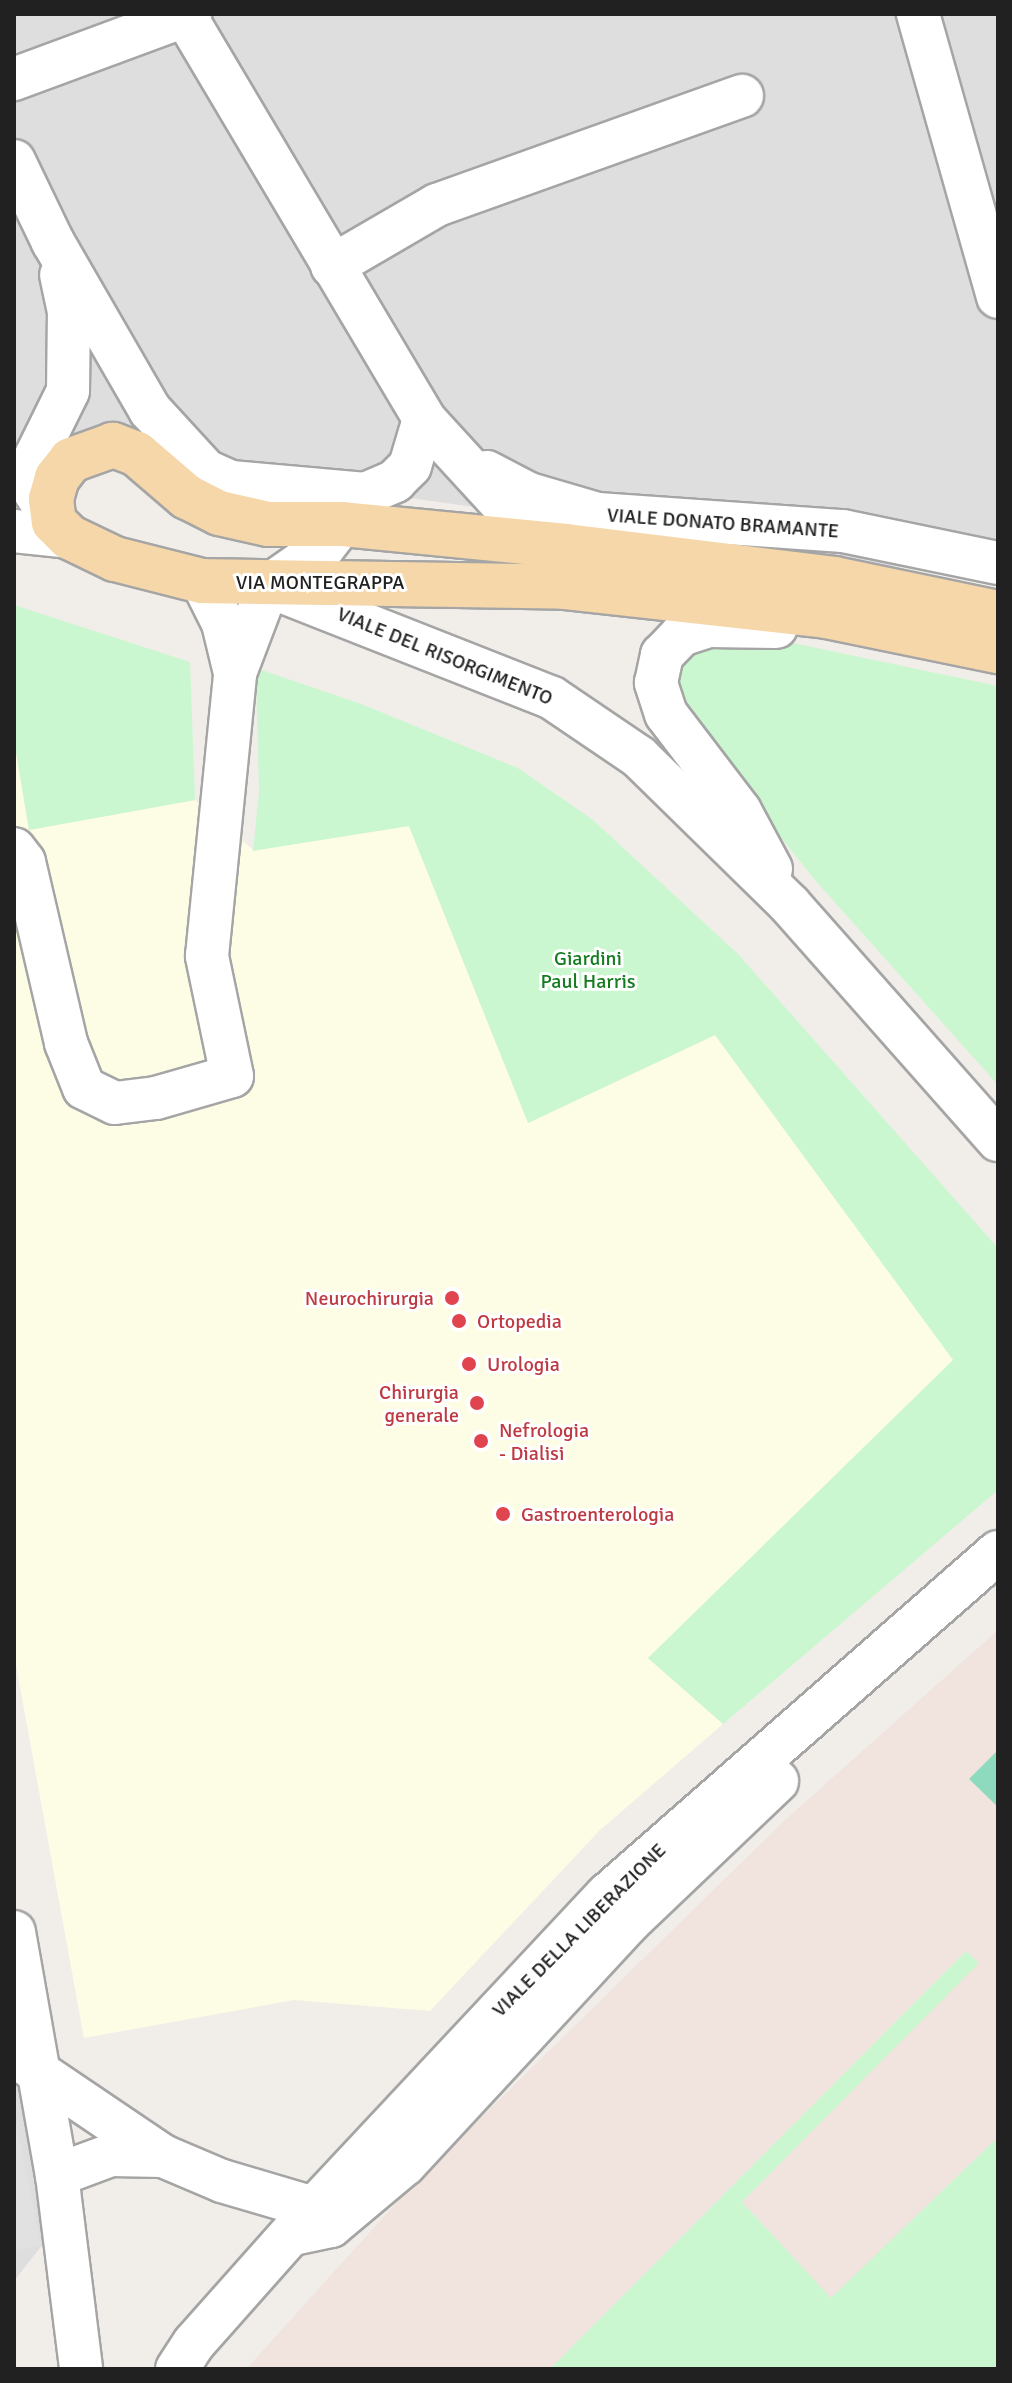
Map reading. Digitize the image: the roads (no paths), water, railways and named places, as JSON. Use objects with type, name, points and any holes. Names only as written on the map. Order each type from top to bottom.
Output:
[{"type":"main road","name":"VIA MONTEGRAPPA","points":[[998,613],[830,598],[565,587],[363,580],[268,586],[202,581],[115,559],[36,512],[51,499],[57,478],[71,460],[113,445],[137,454],[187,497],[219,513],[268,524],[354,509],[566,546],[830,598],[998,651]]},
{"type":"street","points":[[918,14],[998,297]]},
{"type":"street","points":[[14,79],[186,15]]},
{"type":"street","name":"VIALE DONATO BRAMANTE","points":[[186,15],[424,419],[513,516],[566,546]]},
{"type":"street","points":[[332,266],[437,205],[742,96]]},
{"type":"street","points":[[14,161],[53,242],[150,410],[206,471],[231,482],[354,509]]},
{"type":"street","points":[[36,512],[36,456],[68,391],[69,312],[53,242]]},
{"type":"street","points":[[14,849],[24,862],[66,1043],[84,1088],[115,1103],[156,1098],[232,1076],[207,956],[235,673],[268,586],[324,547],[354,509],[395,481],[410,466],[424,419]]},
{"type":"street","name":"VIALE DONATO BRAMANTE","points":[[424,419],[487,472],[529,494],[598,514],[843,531],[998,563]]},
{"type":"street","points":[[539,470],[582,483],[598,514]]},
{"type":"street","points":[[202,581],[223,623],[235,673]]},
{"type":"street","name":"VIALE DEL RISORGIMENTO","points":[[268,586],[552,698],[639,757],[790,905],[998,1140]]},
{"type":"street","name":"VIALE DEL RISORGIMENTO","points":[[790,905],[740,811],[666,714],[656,683],[662,655],[681,635],[709,626],[777,627],[830,598]]},
{"type":"street","name":"VIALE DELLA LIBERAZIONE","points":[[161,2369],[185,2356],[303,2221],[585,1918],[734,1767],[833,1694],[998,1552]]},
{"type":"street","points":[[26,2064],[163,2156],[303,2221],[331,2226],[405,2164],[628,1923],[788,1770],[821,1730],[833,1694]]},
{"type":"street","points":[[14,1932],[26,2064],[57,2175],[81,2369]]},
{"type":"street","points":[[57,2175],[111,2155],[163,2156]]},
{"type":"place","name":"Neurochirurgia","points":[[452,1298]]},
{"type":"place","name":"Ortopedia","points":[[459,1321]]},
{"type":"place","name":"Urologia","points":[[469,1364]]},
{"type":"place","name":"Chirurgia generale","points":[[477,1403]]},
{"type":"place","name":"Nefrologia - Dialisi","points":[[481,1441]]},
{"type":"place","name":"Gastroenterologia","points":[[503,1514]]},
{"type":"park label","name":"Giardini Paul Harris","points":[[588,970]]}]
